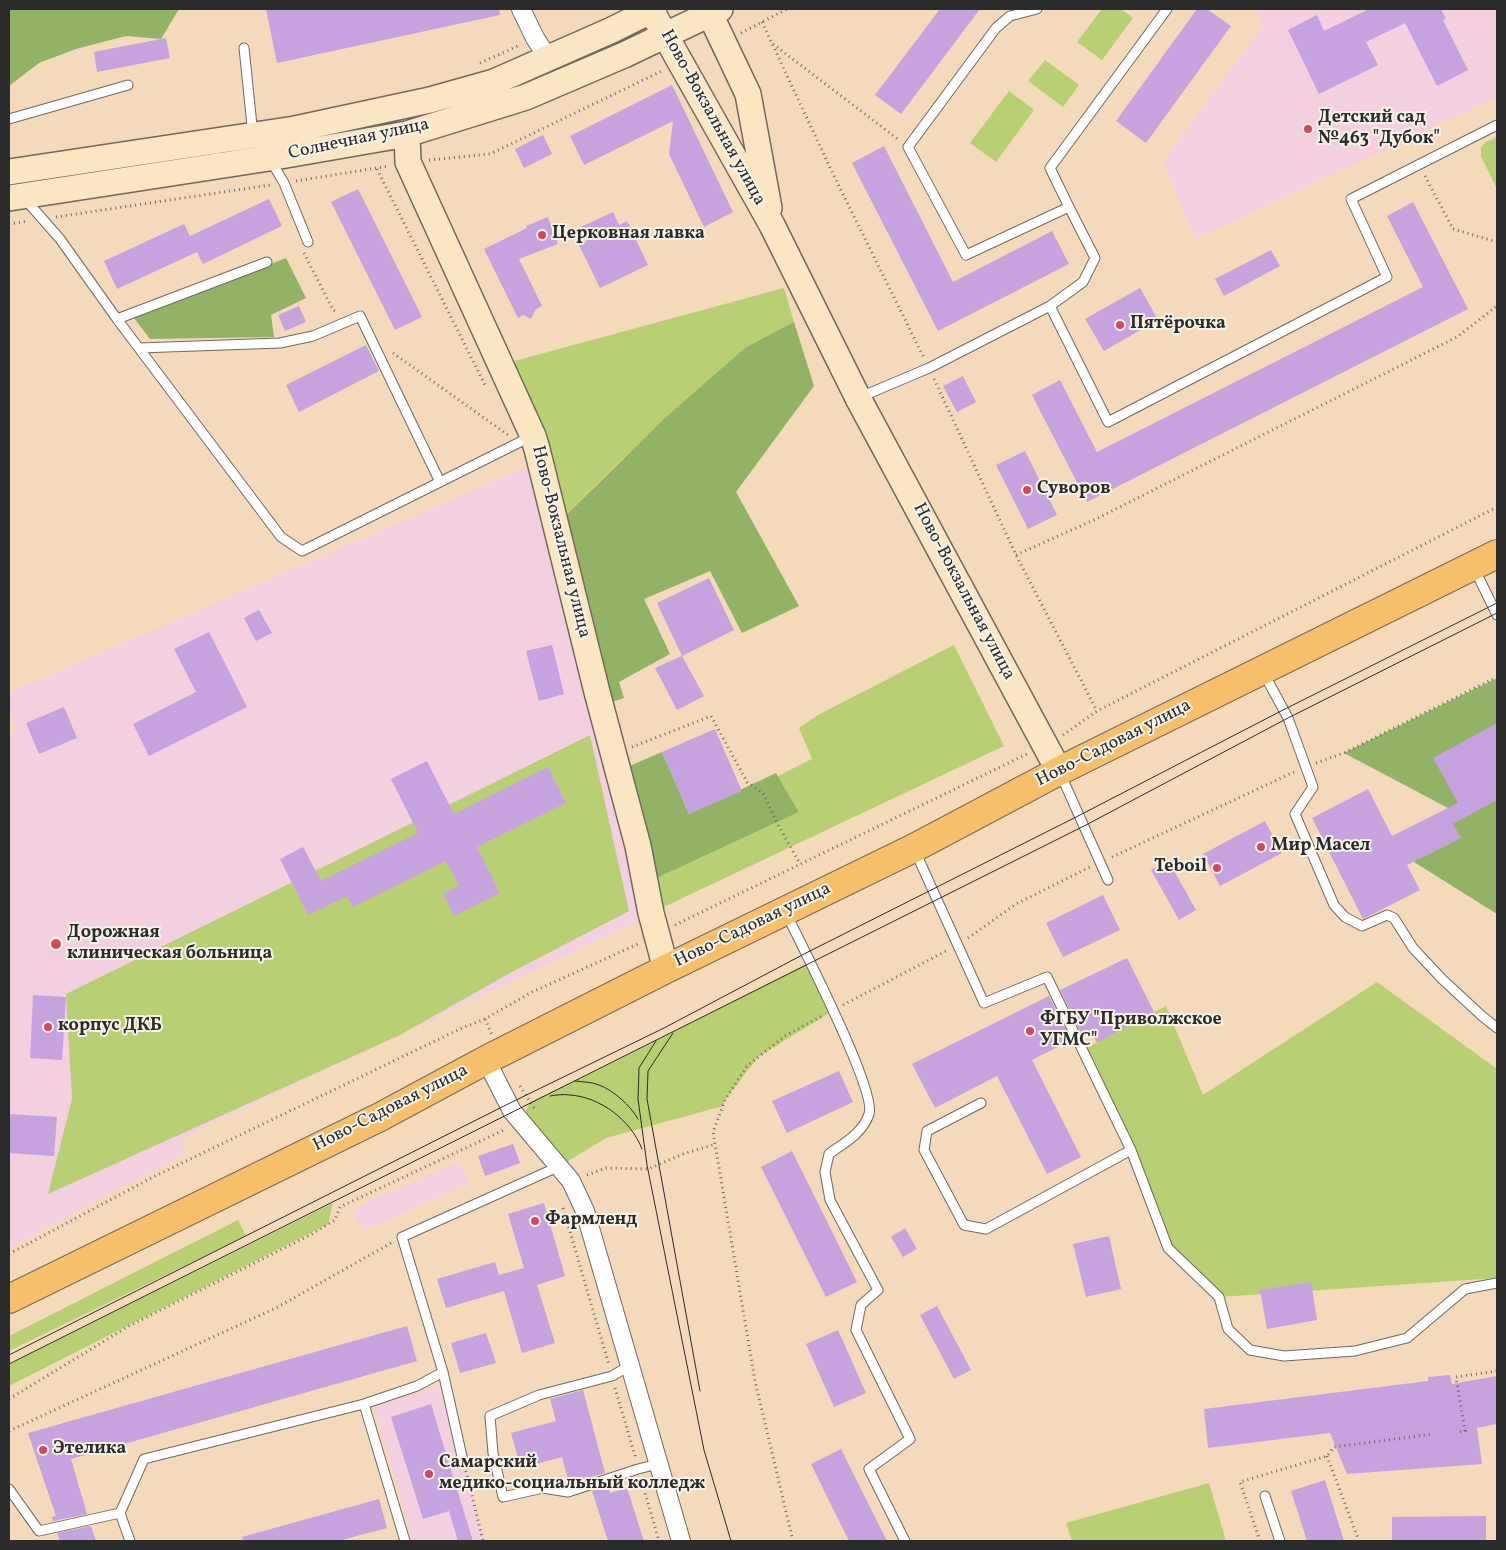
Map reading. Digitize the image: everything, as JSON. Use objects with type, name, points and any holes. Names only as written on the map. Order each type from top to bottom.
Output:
[{"type":"main road","name":"Ново-Садовая улица","points":[[9,1299],[380,1116],[666,969],[914,848],[1059,771],[1497,554]]},
{"type":"street","points":[[521,9],[542,48]]},
{"type":"street","name":"Солнечная улица","points":[[9,172],[296,129],[430,100],[494,82],[542,48],[612,30],[653,10]]},
{"type":"street","name":"Ново-Вокзальная улица","points":[[653,10],[772,225],[858,398],[1059,771]]},
{"type":"street","name":"Солнечная улица","points":[[16,197],[269,158],[407,134],[526,96],[666,36],[715,11]]},
{"type":"street","name":"Ново-Вокзальная улица","points":[[715,11],[748,94],[772,225]]},
{"type":"street","name":"Ново-Вокзальная улица","points":[[407,134],[408,162],[533,436],[562,545],[597,692],[638,846],[666,969]]},
{"type":"street","points":[[486,1060],[512,1111],[571,1181],[585,1211],[681,1541]]},
{"type":"lane","points":[[1038,9],[1010,16],[996,28],[908,147],[966,255],[1069,207]]},
{"type":"lane","points":[[858,398],[929,368],[1050,306],[1084,282],[1094,258],[1050,168],[1167,9]]},
{"type":"lane","points":[[244,48],[253,135]]},
{"type":"lane","points":[[9,118],[128,85]]},
{"type":"lane","points":[[1050,306],[1108,422],[1387,277],[1351,198],[1497,125]]},
{"type":"lane","points":[[269,158],[284,183],[308,242]]},
{"type":"lane","points":[[16,197],[60,239],[117,319],[281,537],[302,551],[533,436]]},
{"type":"lane","points":[[117,319],[266,262]]},
{"type":"lane","points":[[139,348],[280,343],[314,336],[360,316],[440,482]]},
{"type":"lane","points":[[1473,566],[1497,615]]},
{"type":"lane","points":[[1262,670],[1288,718],[1313,787],[1295,814],[1334,905],[1345,917],[1362,926],[1387,915],[1394,918],[1414,948],[1442,980],[1497,1028]]},
{"type":"lane","points":[[1059,771],[1108,880]]},
{"type":"lane","points":[[914,848],[984,1003],[1047,977],[1131,1150],[1168,1248],[1219,1297],[1228,1329],[1250,1350],[1284,1356],[1355,1351],[1407,1338],[1465,1289],[1497,1283]]},
{"type":"lane","points":[[785,910],[834,1010],[867,1092],[870,1113],[856,1134],[829,1154],[825,1172],[830,1200],[878,1290],[861,1305],[856,1330],[910,1439],[869,1469],[905,1541]]},
{"type":"lane","points":[[981,1103],[927,1131],[924,1150],[964,1224],[986,1229],[1131,1150]]},
{"type":"lane","points":[[463,1462],[443,1372],[402,1237],[560,1166]]},
{"type":"lane","points":[[629,1366],[612,1376],[539,1396],[490,1416],[493,1453],[503,1496],[543,1488],[568,1492],[658,1464]]},
{"type":"lane","points":[[130,1541],[120,1513],[144,1459],[364,1404],[417,1386],[443,1372]]},
{"type":"lane","points":[[364,1404],[404,1541]]},
{"type":"lane","points":[[9,1489],[39,1531],[120,1513]]},
{"type":"lane","points":[[1265,1496],[1280,1541]]},
{"type":"path","points":[[772,44],[908,147]]},
{"type":"path","points":[[472,66],[542,48]]},
{"type":"path","points":[[1419,164],[1453,229],[1497,242]]},
{"type":"path","points":[[377,168],[488,393]]},
{"type":"path","points":[[304,252],[333,310],[349,321]]},
{"type":"path","points":[[1016,555],[1096,518],[1457,337],[1497,306]]},
{"type":"path","points":[[369,336],[510,437],[506,428]]},
{"type":"path","points":[[9,1254],[153,1177],[484,1019],[532,992],[657,934],[1011,761],[1046,746],[1097,711],[1497,507]]},
{"type":"path","points":[[793,1541],[755,1381],[713,1132],[725,1100],[747,1066],[785,1036],[957,945],[1016,904],[1100,862],[1306,766],[1344,753],[1497,677]]},
{"type":"path","points":[[614,754],[712,716],[747,782],[763,793],[800,864]]},
{"type":"path","points":[[9,1399],[129,1326],[312,1234],[334,1220],[340,1207],[512,1126]]},
{"type":"path","points":[[571,1181],[606,1168],[648,1169],[683,1154],[716,1144]]},
{"type":"path","points":[[563,1206],[659,1541]]},
{"type":"path","points":[[9,1431],[278,1307],[402,1237]]},
{"type":"path","points":[[1460,1432],[1466,1431],[1456,1377],[1497,1371]]},
{"type":"path","points":[[1260,1541],[1240,1482],[1328,1456],[1334,1447],[1433,1434]]},
{"type":"path","points":[[1328,1456],[1360,1541]]},
{"type":"path","points":[[463,1462],[483,1541]]},
{"type":"shaded area","name":"Детский сад №463 \"Дубок\"","points":[[1255,9],[1495,9],[1497,13],[1497,97],[1195,239],[1163,161],[1263,26]]},
{"type":"shaded area","points":[[534,464],[644,918],[181,1139],[186,1153],[9,1248],[9,735],[17,731],[9,710],[9,693]]},
{"type":"shaded area","points":[[459,1161],[469,1183],[362,1231],[353,1209]]},
{"type":"shaded area","name":"Самарский медико-социальный колледж","points":[[440,1386],[485,1541],[413,1541],[374,1406]]},
{"type":"green space","points":[[9,9],[179,9],[161,39],[126,36],[76,49],[39,63],[9,86]]},
{"type":"green space","points":[[1102,9],[1121,9],[1133,18],[1102,60],[1077,42]]},
{"type":"green space","points":[[1045,60],[1079,85],[1063,107],[1028,81]]},
{"type":"green space","points":[[1009,91],[1034,110],[996,162],[970,143]]},
{"type":"green space","points":[[1497,137],[1497,189],[1481,156],[1481,147],[1486,142]]},
{"type":"green space","points":[[286,258],[306,298],[271,315],[274,337],[150,339],[134,318]]},
{"type":"green space","points":[[784,288],[794,322],[746,347],[616,465],[557,524],[507,363]]},
{"type":"green space","points":[[794,322],[814,386],[736,492],[799,606],[742,633],[710,571],[644,599],[670,654],[619,682],[624,698],[601,706],[557,524],[665,418],[746,347]]},
{"type":"green space","points":[[954,645],[1004,746],[651,913],[646,883],[799,812],[778,776],[812,759],[799,728],[818,715]]},
{"type":"green space","points":[[1497,678],[1497,914],[1414,862],[1448,808],[1344,753]]},
{"type":"green space","points":[[590,735],[629,911],[510,973],[400,1035],[48,1194],[72,1099],[66,994]]},
{"type":"green space","points":[[662,752],[689,814],[776,773],[799,812],[646,883],[618,771]]},
{"type":"green space","points":[[810,962],[834,1010],[758,1057],[725,1100],[723,1106],[606,1138],[560,1166],[521,1122],[530,1102],[614,1062]]},
{"type":"green space","points":[[1377,982],[1497,1069],[1497,1278],[1219,1297],[1165,1240],[1083,1050],[1166,1006],[1203,1095]]},
{"type":"green space","points":[[333,1203],[328,1224],[9,1386],[9,1364]]},
{"type":"green space","points":[[238,1220],[246,1236],[9,1351],[9,1336]]},
{"type":"green space","points":[[1209,1483],[1226,1541],[1072,1541],[1066,1523]]},
{"type":"building","points":[[266,9],[499,9],[500,15],[277,63]]},
{"type":"building","points":[[940,9],[980,9],[901,114],[875,95]]},
{"type":"building","points":[[1197,9],[1207,9],[1231,26],[1146,143],[1116,121]]},
{"type":"building","points":[[1369,9],[1441,9],[1446,19],[1443,20],[1468,70],[1437,86],[1405,23],[1366,42],[1378,65],[1319,94],[1288,30],[1317,15],[1324,31]]},
{"type":"building","points":[[166,38],[170,58],[97,72],[94,52]]},
{"type":"building","points":[[672,85],[733,212],[704,227],[669,154],[673,121],[584,165],[570,136]]},
{"type":"building","points":[[543,135],[552,154],[524,168],[515,149]]},
{"type":"building","points":[[884,146],[953,282],[1052,231],[1069,264],[938,331],[852,163]]},
{"type":"building","points":[[358,189],[422,317],[395,330],[331,202]]},
{"type":"building","points":[[269,199],[282,226],[203,264],[197,252],[117,289],[104,261],[184,224],[190,236]]},
{"type":"building","points":[[1413,202],[1468,309],[1087,502],[1032,395],[1060,380],[1097,452],[1423,287],[1387,216]]},
{"type":"building","points":[[613,212],[619,225],[627,221],[648,265],[600,288],[579,245],[587,241],[581,227]]},
{"type":"building","points":[[548,217],[558,244],[519,259],[542,306],[536,309],[531,319],[523,315],[518,318],[484,249],[527,228],[526,226]]},
{"type":"building","points":[[1271,250],[1280,266],[1224,296],[1215,279]]},
{"type":"building","points":[[1140,288],[1158,320],[1104,351],[1085,319]]},
{"type":"building","points":[[299,306],[306,322],[285,331],[278,315]]},
{"type":"building","points":[[366,345],[379,371],[299,412],[286,385]]},
{"type":"building","points":[[963,376],[976,402],[957,412],[943,386]]},
{"type":"building","points":[[1025,451],[1057,515],[1028,529],[996,465]]},
{"type":"building","points":[[709,578],[734,630],[682,656],[657,603]]},
{"type":"building","points":[[259,610],[272,633],[256,641],[244,618]]},
{"type":"building","points":[[209,632],[247,707],[149,756],[133,724],[196,692],[174,649]]},
{"type":"building","points":[[552,645],[564,694],[539,701],[526,651]]},
{"type":"building","points":[[682,656],[704,696],[677,710],[655,668]]},
{"type":"building","points":[[64,707],[77,738],[39,754],[26,723]]},
{"type":"building","points":[[1497,723],[1497,800],[1453,824],[1461,838],[1407,865],[1420,890],[1363,919],[1312,818],[1368,789],[1392,836],[1458,803],[1433,758]]},
{"type":"building","points":[[715,729],[742,791],[689,814],[662,752]]},
{"type":"building","points":[[427,761],[454,814],[548,767],[566,803],[477,847],[500,893],[454,916],[443,894],[459,886],[446,861],[353,907],[347,896],[308,915],[280,859],[303,847],[321,881],[418,833],[391,779]]},
{"type":"building","points":[[1265,821],[1282,853],[1220,886],[1203,854]]},
{"type":"building","points":[[1168,860],[1196,910],[1179,920],[1151,870]]},
{"type":"building","points":[[1103,895],[1120,930],[1063,957],[1046,923]]},
{"type":"building","points":[[1127,958],[1154,1012],[1097,1043],[1091,1030],[1082,1035],[1060,990]]},
{"type":"building","name":"корпус ДКБ","points":[[33,995],[66,997],[62,1060],[30,1058]]},
{"type":"building","points":[[1049,996],[1071,1040],[1032,1060],[1081,1157],[1047,1174],[997,1076],[935,1108],[912,1064]]},
{"type":"building","points":[[839,1071],[853,1102],[787,1133],[772,1101]]},
{"type":"building","points":[[9,1114],[57,1117],[54,1156],[9,1153]]},
{"type":"building","points":[[513,1144],[520,1163],[485,1176],[478,1156]]},
{"type":"building","points":[[792,1151],[857,1282],[826,1297],[761,1167]]},
{"type":"building","points":[[544,1203],[565,1276],[537,1285],[555,1343],[522,1353],[504,1291],[446,1308],[437,1279],[495,1262],[499,1275],[524,1268],[508,1214]]},
{"type":"building","points":[[905,1228],[917,1249],[903,1257],[891,1237]]},
{"type":"building","points":[[1109,1236],[1121,1289],[1086,1297],[1073,1244]]},
{"type":"building","points":[[1311,1282],[1317,1320],[1267,1329],[1260,1290]]},
{"type":"building","points":[[937,1306],[971,1370],[954,1379],[920,1315]]},
{"type":"building","points":[[407,1326],[417,1361],[71,1459],[87,1514],[53,1521],[52,1517],[56,1516],[28,1433]]},
{"type":"building","points":[[838,1330],[866,1393],[834,1407],[806,1344]]},
{"type":"building","points":[[486,1333],[496,1363],[460,1373],[451,1343]]},
{"type":"building","points":[[1450,1375],[1452,1384],[1497,1376],[1497,1424],[1477,1428],[1482,1464],[1347,1474],[1330,1433],[1208,1448],[1204,1409],[1428,1381],[1428,1377]]},
{"type":"building","points":[[583,1390],[605,1473],[569,1483],[562,1457],[521,1468],[511,1433],[556,1421],[550,1399]]},
{"type":"building","points":[[431,1404],[473,1541],[458,1541],[449,1511],[423,1519],[391,1417]]},
{"type":"building","points":[[841,1449],[887,1541],[849,1541],[811,1464]]},
{"type":"building","points":[[1325,1480],[1344,1541],[1307,1541],[1291,1491]]},
{"type":"building","points":[[608,1485],[610,1493],[627,1488],[644,1541],[608,1541],[592,1491]]},
{"type":"building","points":[[379,1499],[387,1528],[338,1541],[243,1541],[242,1537]]},
{"type":"building","points":[[1486,1516],[1486,1541],[1392,1541],[1392,1517]]},
{"type":"building","points":[[91,1526],[96,1541],[60,1541],[57,1533]]},
{"type":"tram line","points":[[9,1355],[508,1104],[664,1028],[806,953],[1497,603]]},
{"type":"tram line","points":[[9,1364],[1084,826],[1288,718],[1497,613]]},
{"type":"tram line","points":[[673,1033],[648,1071],[647,1099],[700,1391]]},
{"type":"tram line","points":[[656,1041],[639,1068],[638,1099],[647,1165],[704,1450],[731,1541]]},
{"type":"tram line","points":[[575,1081],[604,1087],[626,1104],[638,1119]]},
{"type":"tram line","points":[[550,1096],[581,1097],[603,1105],[630,1129],[642,1149]]},
{"type":"place","name":"Детский сад №463 \"Дубок\"","points":[[1308,129]]},
{"type":"place","name":"Церковная лавка","points":[[542,235]]},
{"type":"place","name":"Пятёрочка","points":[[1120,325]]},
{"type":"place","name":"Суворов","points":[[1027,490]]},
{"type":"place","name":"Мир Масел","points":[[1261,847]]},
{"type":"place","name":"Teboil","points":[[1217,868]]},
{"type":"place","name":"Дорожная клиническая больница","points":[[56,944]]},
{"type":"place","name":"корпус ДКБ","points":[[48,1027]]},
{"type":"place","name":"ФГБУ \"Приволжское УГМС\"","points":[[1030,1031]]},
{"type":"place","name":"Фармленд","points":[[535,1221]]},
{"type":"place","name":"Этелика","points":[[43,1450]]},
{"type":"place","name":"Самарский медико-социальный колледж","points":[[429,1474]]}]
